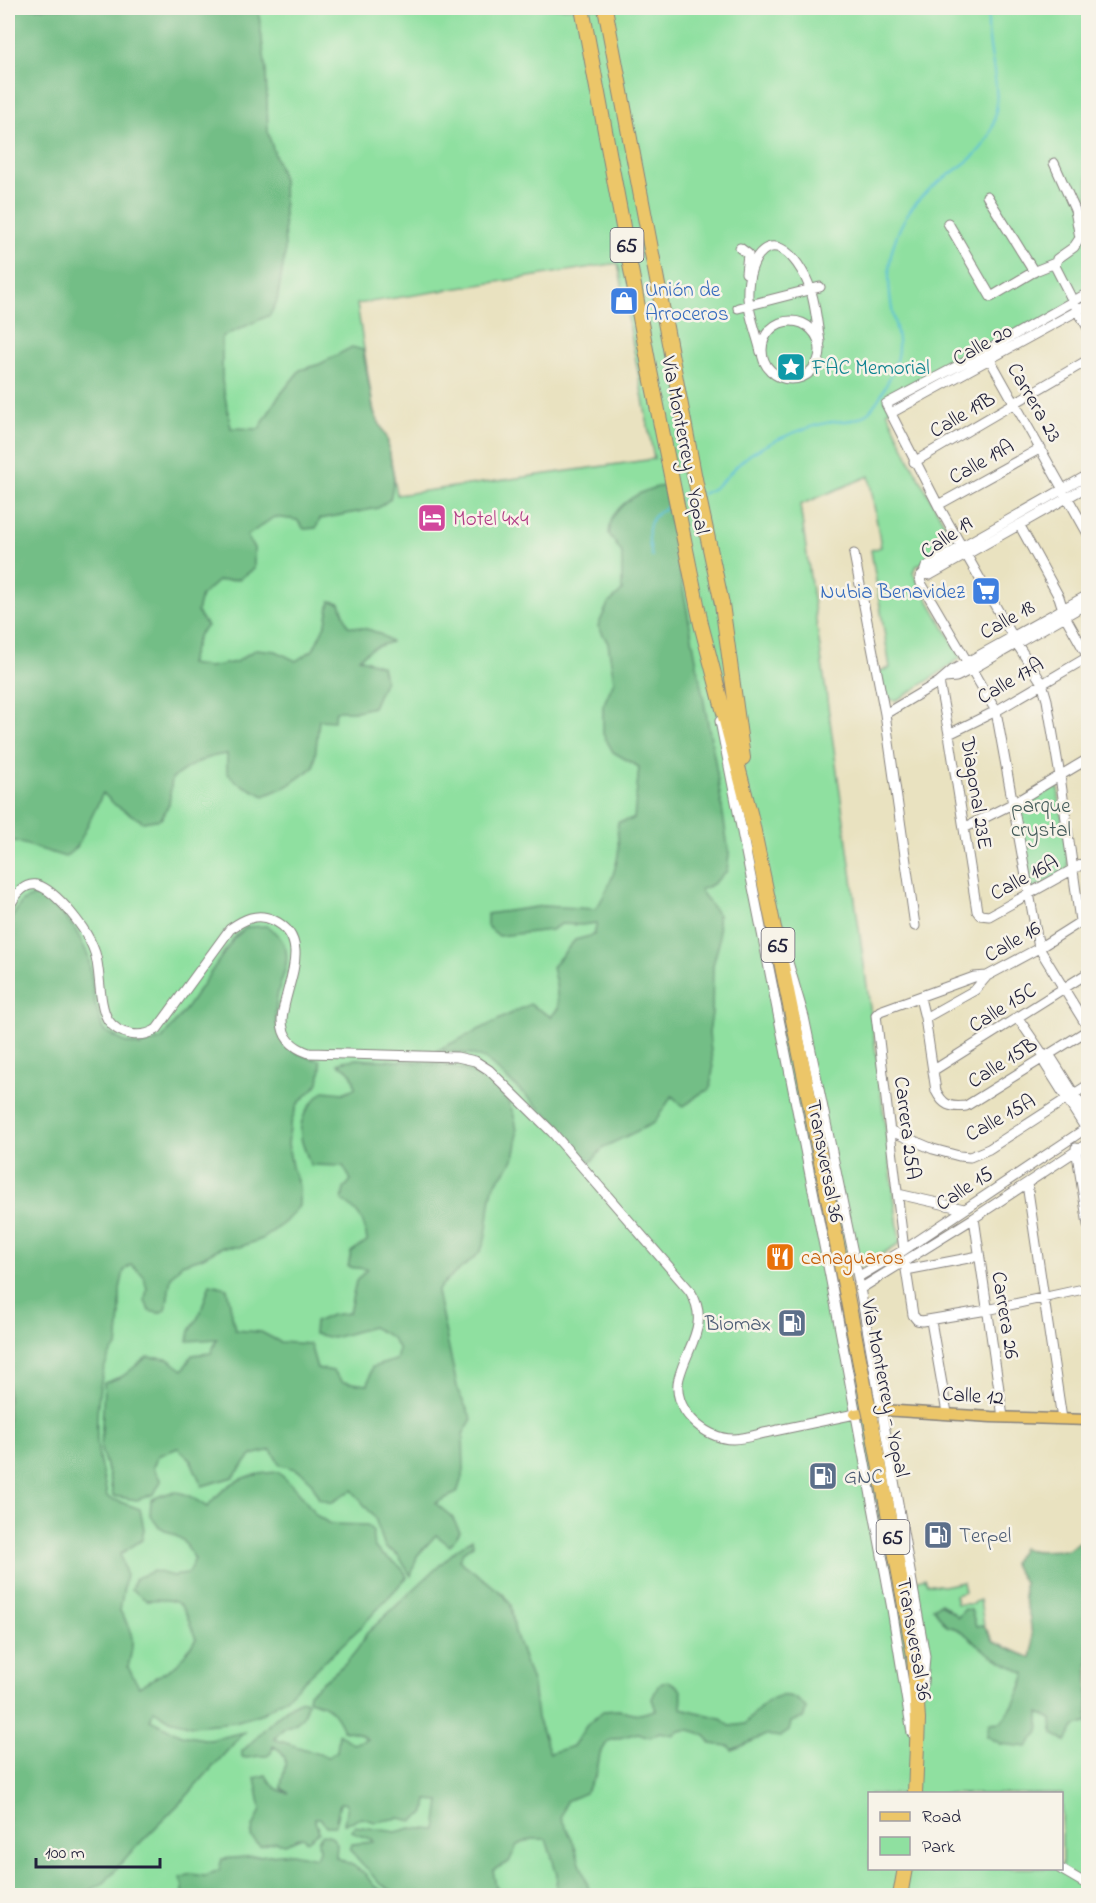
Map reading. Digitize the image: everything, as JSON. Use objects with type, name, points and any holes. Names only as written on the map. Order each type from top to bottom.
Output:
[{"type":"highway","name":"Vía Monterrey - Yopal","points":[[582,8],[701,624],[752,817]]},
{"type":"highway","name":"Vía Monterrey - Yopal","points":[[605,8],[695,479],[722,604],[752,817],[868,1404],[877,1414],[914,1655],[918,1788]]},
{"type":"highway","points":[[900,1896],[905,1870]]},
{"type":"main road","name":"Calle 12","points":[[855,1414],[946,1413],[1089,1420]]},
{"type":"street","points":[[1084,8],[1089,26]]},
{"type":"street","points":[[948,223],[991,297],[1034,272],[1055,263],[1074,247],[1080,238],[1075,210],[1054,163]]},
{"type":"street","points":[[987,196],[1034,272]]},
{"type":"street","points":[[740,248],[748,254],[746,280],[748,302],[764,363],[772,372],[783,377],[799,377],[809,374],[817,364],[821,353],[815,288],[794,260],[781,249],[768,247],[761,250],[754,262],[749,281],[748,302]]},
{"type":"street","points":[[1055,263],[1073,302],[1089,328]]},
{"type":"street","points":[[738,308],[748,302],[815,288]]},
{"type":"street","points":[[988,356],[1089,293]]},
{"type":"street","name":"Calle 20","points":[[914,462],[888,409],[1089,305]]},
{"type":"street","points":[[761,352],[767,333],[788,322],[809,327],[816,333],[820,342]]},
{"type":"street","name":"Carrera 23","points":[[988,356],[1089,534]]},
{"type":"street","name":"Calle 19B","points":[[914,462],[1089,360]]},
{"type":"street","name":"Calle 19A","points":[[938,505],[1041,448]]},
{"type":"street","points":[[914,462],[1015,640],[1042,683],[1047,700],[1084,919]]},
{"type":"street","name":"Calle 19","points":[[1089,475],[1066,493],[1020,526],[930,575],[924,573],[926,567],[962,545],[1066,493],[1089,486]]},
{"type":"street","points":[[1020,526],[1059,597],[1064,613],[1088,657]]},
{"type":"street","points":[[854,554],[885,714],[915,926]]},
{"type":"street","points":[[924,573],[920,577],[921,583],[996,711],[1039,948],[1089,1029]]},
{"type":"street","name":"Calle 18","points":[[885,714],[942,680],[953,669],[970,665],[1064,613],[1089,595]]},
{"type":"street","name":"Calle 18","points":[[1064,613],[1089,603]]},
{"type":"street","name":"Transversal 36","points":[[701,624],[796,1102],[901,1660],[918,1788]]},
{"type":"street","name":"Calle 17A","points":[[949,734],[996,711],[1088,657]]},
{"type":"street","name":"Diagonal 23E","points":[[942,680],[977,911]]},
{"type":"street","points":[[964,828],[1014,803],[1089,759]]},
{"type":"street","name":"Calle 16A","points":[[977,911],[984,917],[989,916],[1089,861]]},
{"type":"street","points":[[8,909],[13,898],[27,886],[42,885],[55,895],[81,925],[91,941],[96,956],[107,1018],[116,1029],[140,1035],[150,1034],[157,1029],[230,929],[245,919],[257,917],[270,918],[284,925],[290,934],[296,957],[282,1021],[286,1037],[296,1048],[309,1053],[457,1057],[475,1061],[489,1070],[552,1132],[690,1291],[699,1309],[698,1329],[678,1379],[678,1392],[684,1411],[698,1426],[732,1439],[855,1414]]},
{"type":"street","name":"Transversal 36","points":[[766,889],[804,1017],[858,1277],[877,1414]]},
{"type":"street","name":"Calle 16","points":[[925,1018],[975,990],[987,976],[1039,948],[1084,919]]},
{"type":"street","name":"Calle 15C","points":[[934,1070],[1089,973]]},
{"type":"street","points":[[934,1070],[920,998],[974,976],[987,976]]},
{"type":"street","name":"Carrera 25A","points":[[904,1250],[891,1131],[875,1021],[880,1011],[920,998]]},
{"type":"street","points":[[1018,1018],[1044,1056],[1045,1064],[1089,1116]]},
{"type":"street","name":"Calle 15B","points":[[934,1070],[936,1091],[941,1100],[957,1107],[966,1106],[1089,1029]]},
{"type":"street","name":"Calle 15A","points":[[891,1131],[933,1149],[959,1156],[970,1156],[989,1149],[1089,1085]]},
{"type":"street","points":[[1071,1096],[1087,1129]]},
{"type":"street","name":"Calle 15","points":[[858,1277],[904,1250],[1087,1129]]},
{"type":"street","points":[[1072,1139],[1077,1151],[1089,1225]]},
{"type":"street","name":"Calle 15","points":[[860,1289],[905,1267],[974,1218],[1089,1143]]},
{"type":"street","points":[[1027,1184],[1062,1419]]},
{"type":"street","points":[[898,1194],[964,1209]]},
{"type":"street","points":[[982,1198],[987,1210]]},
{"type":"street","name":"Carrera 26","points":[[974,1218],[1003,1417]]},
{"type":"street","points":[[979,1256],[905,1267],[913,1315],[917,1320],[931,1321],[1089,1288]]},
{"type":"street","points":[[931,1321],[946,1413]]},
{"type":"street","points":[[1061,1870],[1089,1885]]},
{"type":"green space","points":[[8,8],[1088,8],[1088,298],[887,411],[911,463],[955,543],[915,567],[913,573],[961,657],[895,701],[886,698],[879,671],[890,668],[871,550],[881,547],[869,476],[800,505],[872,1022],[900,1243],[845,1276],[903,1585],[925,1578],[927,1583],[943,1586],[963,1582],[965,1592],[955,1595],[957,1604],[973,1604],[980,1600],[984,1625],[976,1626],[971,1610],[958,1617],[941,1603],[933,1607],[947,1626],[963,1633],[992,1655],[1026,1674],[1010,1712],[987,1736],[1038,1712],[1052,1719],[1066,1741],[1074,1727],[1088,1722],[1088,1886],[1083,1895],[8,1896]],"holes":[[[618,263],[654,459],[397,495],[387,438],[374,413],[357,304]]]},
{"type":"green space","points":[[8,8],[258,8],[266,71],[268,133],[283,180],[285,254],[277,301],[270,315],[222,337],[222,381],[231,428],[259,429],[276,400],[300,370],[320,364],[352,347],[363,350],[374,413],[387,438],[394,480],[390,499],[378,508],[320,519],[316,528],[304,529],[297,520],[274,517],[247,536],[254,548],[254,569],[239,579],[218,581],[201,596],[197,612],[207,626],[199,634],[189,664],[209,667],[236,662],[256,649],[276,651],[296,661],[313,650],[326,623],[330,601],[340,603],[348,626],[371,630],[391,642],[373,648],[359,658],[382,666],[385,680],[373,707],[357,711],[336,711],[334,721],[319,720],[314,767],[287,786],[264,796],[236,782],[227,772],[227,754],[198,762],[172,779],[169,804],[161,819],[143,822],[115,805],[103,793],[77,847],[65,857],[8,839]]},
{"type":"green space","points":[[664,486],[715,761],[729,854],[727,871],[713,884],[700,890],[718,915],[719,943],[713,965],[712,1013],[709,1033],[713,1069],[710,1090],[701,1093],[682,1106],[672,1096],[654,1123],[604,1147],[590,1163],[553,1120],[485,1059],[471,1054],[438,1050],[530,1004],[551,1017],[558,1008],[552,967],[575,940],[594,935],[597,923],[561,924],[551,930],[499,936],[487,926],[487,914],[543,906],[596,909],[610,883],[618,855],[618,822],[634,819],[639,767],[613,752],[603,734],[603,706],[614,681],[608,643],[598,626],[608,604],[622,591],[622,553],[609,534],[610,526],[613,517],[630,499],[643,492]]},
{"type":"green space","name":"parque crystal","points":[[1057,781],[1069,870],[1031,890],[1017,804]]},
{"type":"green space","points":[[37,895],[54,906],[75,929],[88,955],[95,1003],[103,1030],[124,1042],[140,1046],[162,1039],[188,1006],[234,938],[247,927],[267,926],[281,940],[287,956],[276,1005],[278,1028],[288,1046],[307,1057],[320,1060],[321,1067],[319,1083],[297,1105],[290,1127],[288,1144],[292,1167],[299,1186],[299,1206],[285,1222],[262,1239],[240,1247],[222,1247],[201,1258],[182,1264],[171,1277],[166,1310],[159,1313],[149,1311],[145,1300],[147,1289],[143,1275],[131,1265],[124,1271],[120,1289],[117,1347],[110,1355],[101,1380],[97,1427],[98,1450],[107,1497],[140,1509],[144,1529],[142,1540],[120,1554],[126,1574],[120,1611],[132,1638],[128,1667],[139,1687],[177,1665],[196,1639],[185,1611],[176,1602],[159,1599],[146,1600],[131,1589],[136,1578],[154,1571],[173,1576],[187,1574],[195,1559],[183,1540],[158,1526],[150,1515],[151,1500],[167,1493],[186,1495],[207,1507],[222,1491],[238,1480],[278,1472],[299,1492],[316,1515],[330,1524],[367,1525],[373,1531],[375,1548],[397,1564],[407,1577],[362,1626],[287,1697],[263,1713],[235,1722],[192,1726],[170,1720],[154,1710],[150,1720],[181,1735],[210,1740],[244,1732],[105,1882],[82,1895],[8,1896],[8,924],[22,901]]},
{"type":"green space","points":[[357,1059],[445,1065],[486,1079],[501,1092],[512,1110],[517,1128],[513,1159],[493,1189],[482,1248],[437,1292],[458,1391],[472,1419],[463,1434],[464,1471],[457,1493],[435,1503],[452,1517],[460,1532],[450,1546],[436,1535],[417,1556],[411,1576],[398,1555],[385,1547],[375,1518],[352,1490],[331,1503],[319,1499],[306,1475],[280,1465],[271,1450],[252,1455],[233,1477],[202,1486],[191,1461],[178,1448],[158,1456],[153,1467],[161,1481],[154,1494],[137,1500],[113,1496],[101,1450],[104,1383],[123,1376],[147,1357],[168,1359],[183,1370],[192,1355],[211,1353],[217,1339],[188,1341],[210,1284],[227,1288],[235,1330],[261,1332],[280,1342],[310,1344],[317,1368],[333,1371],[343,1382],[368,1385],[372,1367],[396,1360],[399,1349],[391,1337],[372,1327],[333,1338],[314,1334],[315,1322],[331,1315],[349,1313],[356,1281],[367,1269],[348,1267],[351,1252],[367,1241],[365,1227],[360,1217],[342,1200],[344,1189],[351,1180],[343,1166],[310,1165],[302,1142],[302,1120],[313,1101],[324,1091],[343,1093],[355,1088],[351,1073],[338,1064]]},
{"type":"green space","points":[[472,1539],[473,1545],[463,1552],[459,1560],[503,1594],[511,1605],[515,1632],[533,1685],[537,1718],[550,1753],[573,1746],[587,1725],[603,1711],[618,1710],[640,1714],[656,1710],[652,1699],[658,1685],[667,1681],[681,1691],[681,1708],[720,1718],[730,1726],[745,1724],[765,1703],[781,1696],[789,1696],[806,1708],[804,1718],[791,1722],[789,1731],[780,1737],[766,1735],[732,1750],[728,1746],[711,1744],[700,1733],[689,1730],[673,1735],[660,1732],[650,1737],[638,1733],[608,1741],[600,1754],[596,1776],[585,1793],[566,1801],[561,1818],[572,1839],[591,1895],[558,1895],[557,1874],[546,1839],[532,1839],[517,1845],[509,1862],[493,1870],[496,1887],[505,1895],[399,1895],[379,1883],[350,1850],[352,1844],[373,1842],[372,1839],[352,1831],[355,1826],[396,1832],[411,1828],[436,1830],[440,1801],[427,1800],[425,1813],[412,1821],[399,1818],[375,1822],[362,1818],[344,1824],[347,1804],[340,1803],[335,1826],[326,1826],[320,1818],[314,1818],[319,1832],[307,1841],[302,1837],[285,1844],[275,1842],[260,1846],[251,1837],[261,1810],[255,1778],[266,1775],[275,1787],[289,1793],[281,1788],[285,1759],[283,1754],[273,1746],[271,1753],[267,1756],[245,1758],[242,1757],[242,1751],[279,1715],[303,1700],[307,1703],[300,1720],[285,1727],[274,1739],[328,1757],[337,1751],[339,1734],[353,1744],[367,1739],[358,1733],[343,1730],[330,1710],[308,1700],[309,1693],[349,1660],[366,1634],[456,1550]]},
{"type":"green space","points":[[1078,1542],[1088,1544],[1088,1722],[1074,1727],[1066,1741],[1053,1734],[1052,1719],[1039,1713],[1039,1732],[1027,1747],[1001,1744],[987,1736],[989,1723],[1001,1722],[1006,1716],[1026,1674],[992,1655],[963,1633],[947,1626],[933,1607],[941,1603],[958,1617],[965,1609],[971,1610],[976,1626],[984,1625],[994,1642],[1031,1658],[1033,1648],[1030,1618],[1024,1599],[1024,1582],[1012,1563],[1022,1548],[1034,1551],[1068,1550]]},
{"type":"green space","points":[[323,1834],[331,1836],[337,1844],[336,1857],[354,1866],[366,1875],[373,1885],[390,1895],[183,1895],[180,1878],[191,1874],[205,1876],[219,1870],[222,1859],[292,1853],[316,1858],[319,1851],[318,1840]]},
{"type":"waterway","points":[[702,494],[717,486],[741,462],[762,448],[808,428],[861,417],[874,405],[886,386],[895,364],[898,347],[889,275],[891,255],[897,235],[915,203],[974,155],[992,129],[997,98],[989,38],[989,8]]},
{"type":"waterway","points":[[682,501],[694,497]]},
{"type":"waterway","points":[[652,557],[649,540],[652,520],[671,505]]},
{"type":"place","name":"Unión de Arroceros","points":[[624,301]]},
{"type":"place","name":"FAC Memorial","points":[[791,367]]},
{"type":"place","name":"Motel 4x4","points":[[432,518]]},
{"type":"place","name":"Nubia Benavidez","points":[[986,591]]},
{"type":"place","name":"canaguaros","points":[[780,1257]]},
{"type":"place","name":"Biomax","points":[[792,1323]]},
{"type":"place","name":"GNC","points":[[823,1476]]},
{"type":"place","name":"Terpel","points":[[938,1535]]}]
